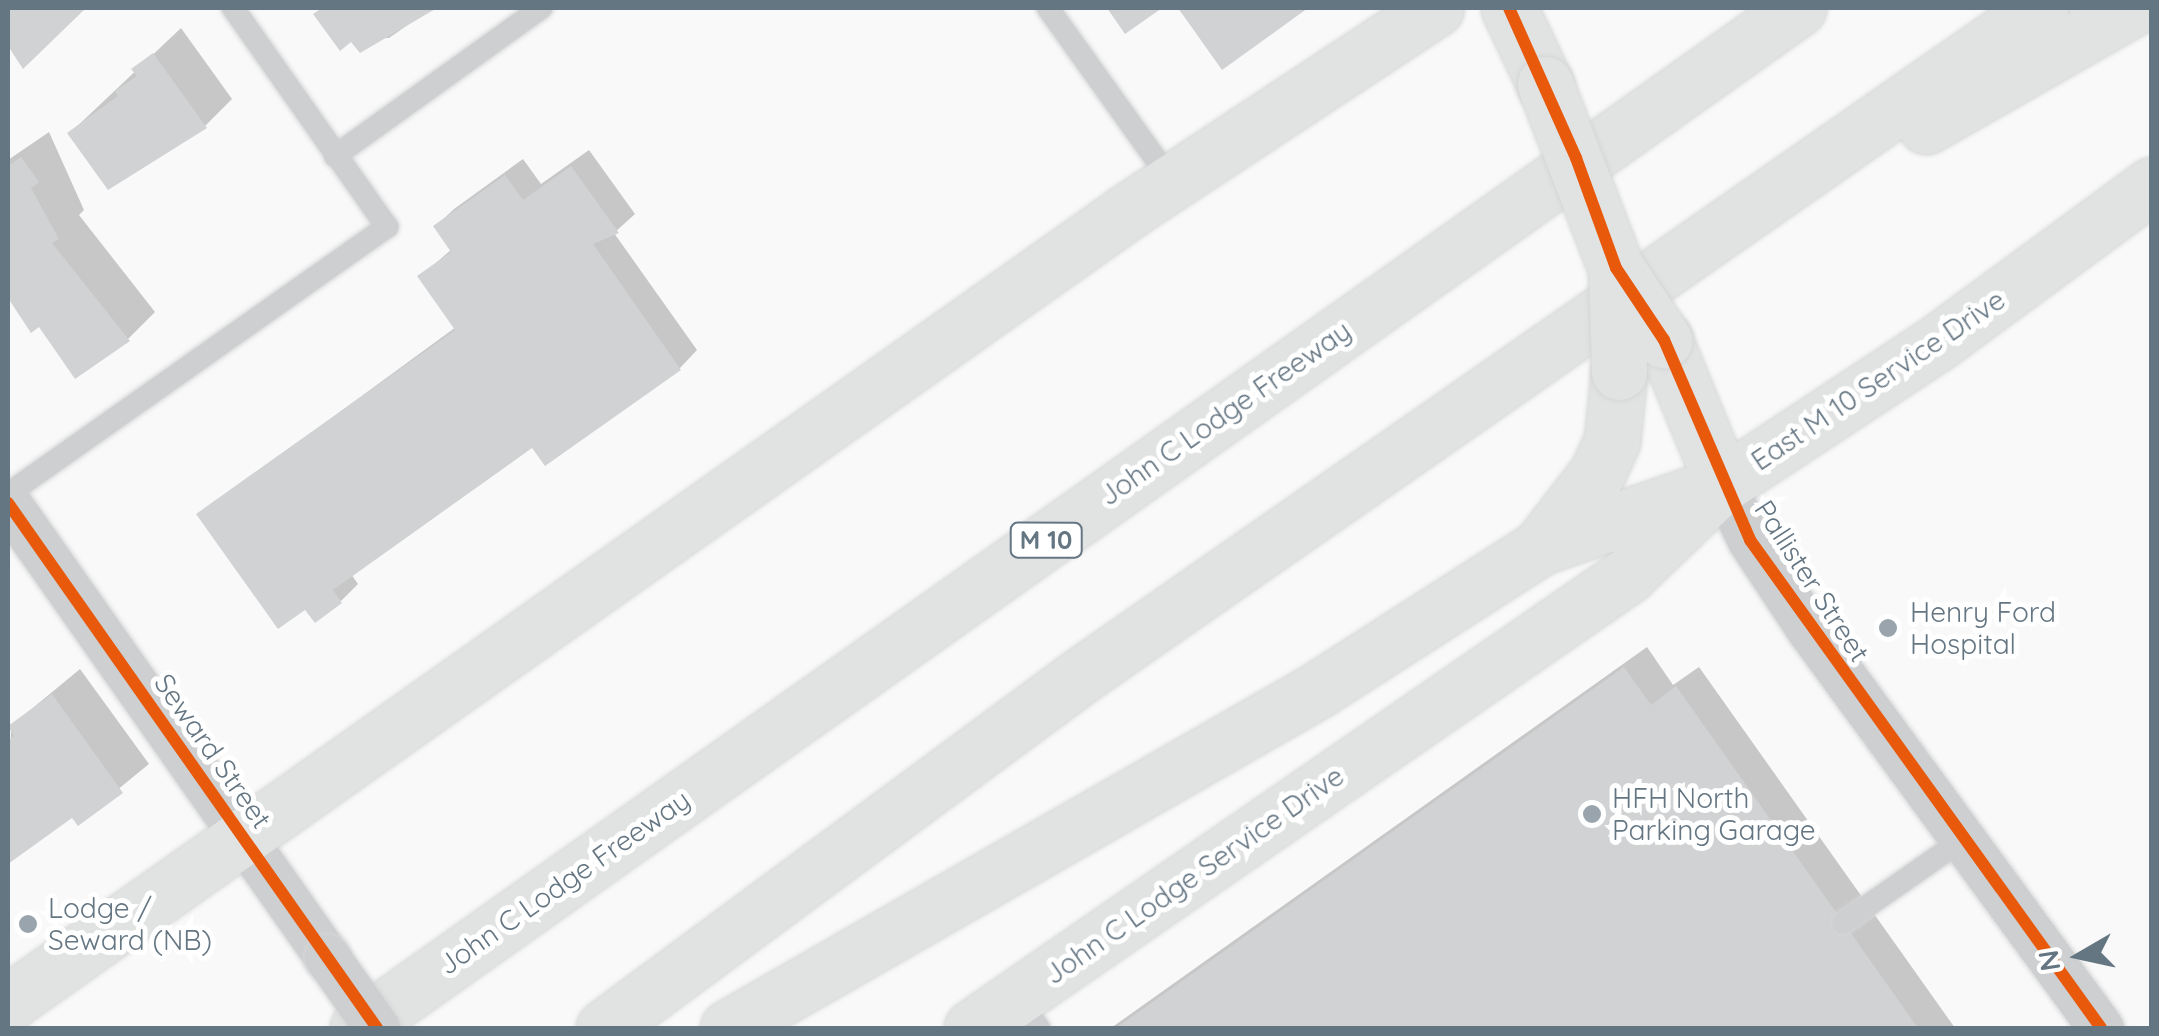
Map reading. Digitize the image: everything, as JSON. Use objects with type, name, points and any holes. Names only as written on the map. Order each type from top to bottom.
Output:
[{"type":"main road","points":[[9,1002],[241,834],[1172,182],[1436,8]]},
{"type":"main road","name":"Pallister Street","points":[[1509,8],[1545,84],[1616,268],[1664,340],[1723,484]]},
{"type":"main road","points":[[1734,52],[1771,8]]},
{"type":"main road","name":"John C Lodge Freeway","points":[[358,1028],[1798,8]]},
{"type":"main road","points":[[604,1028],[1248,558],[2040,8]]},
{"type":"main road","points":[[1248,558],[1912,134],[2134,8]]},
{"type":"main road","name":"East M 10 Service Drive","points":[[1417,722],[1627,576],[1723,484],[1937,343],[2152,185]]},
{"type":"main road","points":[[1540,547],[1598,472],[1612,441],[1620,372],[1616,268]]},
{"type":"main road","points":[[728,1028],[1316,691],[1540,547],[1723,484]]},
{"type":"main road","name":"John C Lodge Service Drive","points":[[972,1028],[1028,1013],[1417,722]]},
{"type":"street","name":"Pallister Street","points":[[1723,484],[1750,540],[1811,632],[2101,1028]]},
{"type":"street","name":"Seward Street","points":[[8,503],[376,1028]]},
{"type":"lane","points":[[8,494],[387,227],[233,8]]},
{"type":"lane","points":[[335,156],[540,8]]},
{"type":"lane","points":[[1048,8],[1172,182]]},
{"type":"lane","points":[[1843,923],[1962,840]]},
{"type":"building","points":[[8,8],[86,8],[23,69],[8,46]]},
{"type":"building","points":[[322,8],[437,8],[360,53],[351,42],[340,51],[313,14]]},
{"type":"building","points":[[1107,8],[1162,8],[1125,34]]},
{"type":"building","points":[[1178,8],[1308,8],[1222,70]]},
{"type":"building","points":[[153,53],[207,128],[108,190],[67,133],[118,96],[115,91],[137,76],[131,69]]},
{"type":"building","points":[[21,157],[39,182],[31,188],[59,239],[52,243],[130,341],[75,379],[39,327],[31,333],[8,298],[8,166]]},
{"type":"building","points":[[571,166],[619,233],[593,244],[681,370],[545,466],[532,448],[333,590],[342,603],[315,623],[305,610],[278,629],[196,514],[455,330],[417,276],[451,252],[433,226],[505,175],[523,200]]},
{"type":"building","name":"HFH North Parking Garage","points":[[1624,667],[1651,705],[1676,686],[1918,1028],[1116,1028]]},
{"type":"building","points":[[52,694],[123,793],[78,826],[72,818],[8,864],[8,741],[14,736],[8,726]]},
{"type":"cycle path","points":[[1509,8],[1576,158],[1616,268],[1664,340],[1750,540],[2101,1028]]},
{"type":"cycle path","points":[[8,503],[377,1028]]},
{"type":"place","name":"Henry Ford Hospital","points":[[1888,628]]},
{"type":"place","name":"HFH North Parking Garage","points":[[1592,814]]},
{"type":"place","name":"Lodge / Seward (NB)","points":[[28,924]]}]
